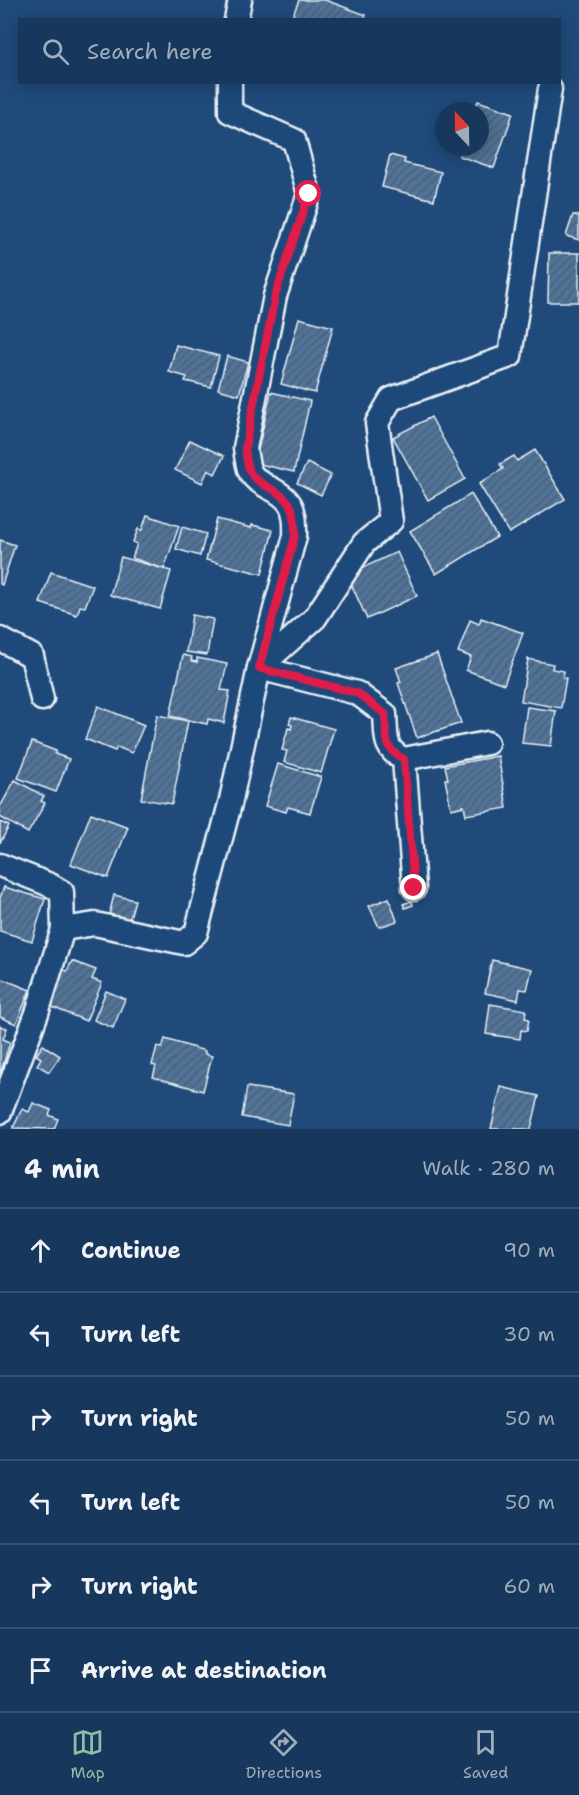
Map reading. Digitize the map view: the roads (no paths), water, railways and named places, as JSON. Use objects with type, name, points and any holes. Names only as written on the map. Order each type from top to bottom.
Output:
[{"type":"street","points":[[236,18],[240,0]]},
{"type":"street","points":[[63,929],[95,924],[184,943],[196,933],[231,800],[259,668],[295,536],[296,514],[288,501],[278,492],[258,482],[250,471],[245,448],[275,296],[309,194],[294,140],[230,112],[230,84]]},
{"type":"street","points":[[259,668],[315,618],[364,543],[391,521],[377,423],[391,399],[510,356],[550,89]]},
{"type":"street","points":[[0,639],[32,656],[42,699]]},
{"type":"street","points":[[259,668],[357,693],[385,714],[388,748],[394,755],[404,759],[487,743]]},
{"type":"street","points":[[404,759],[414,888]]},
{"type":"street","points":[[0,865],[62,892],[63,929],[37,1012],[0,1114],[7,1129]]}]
